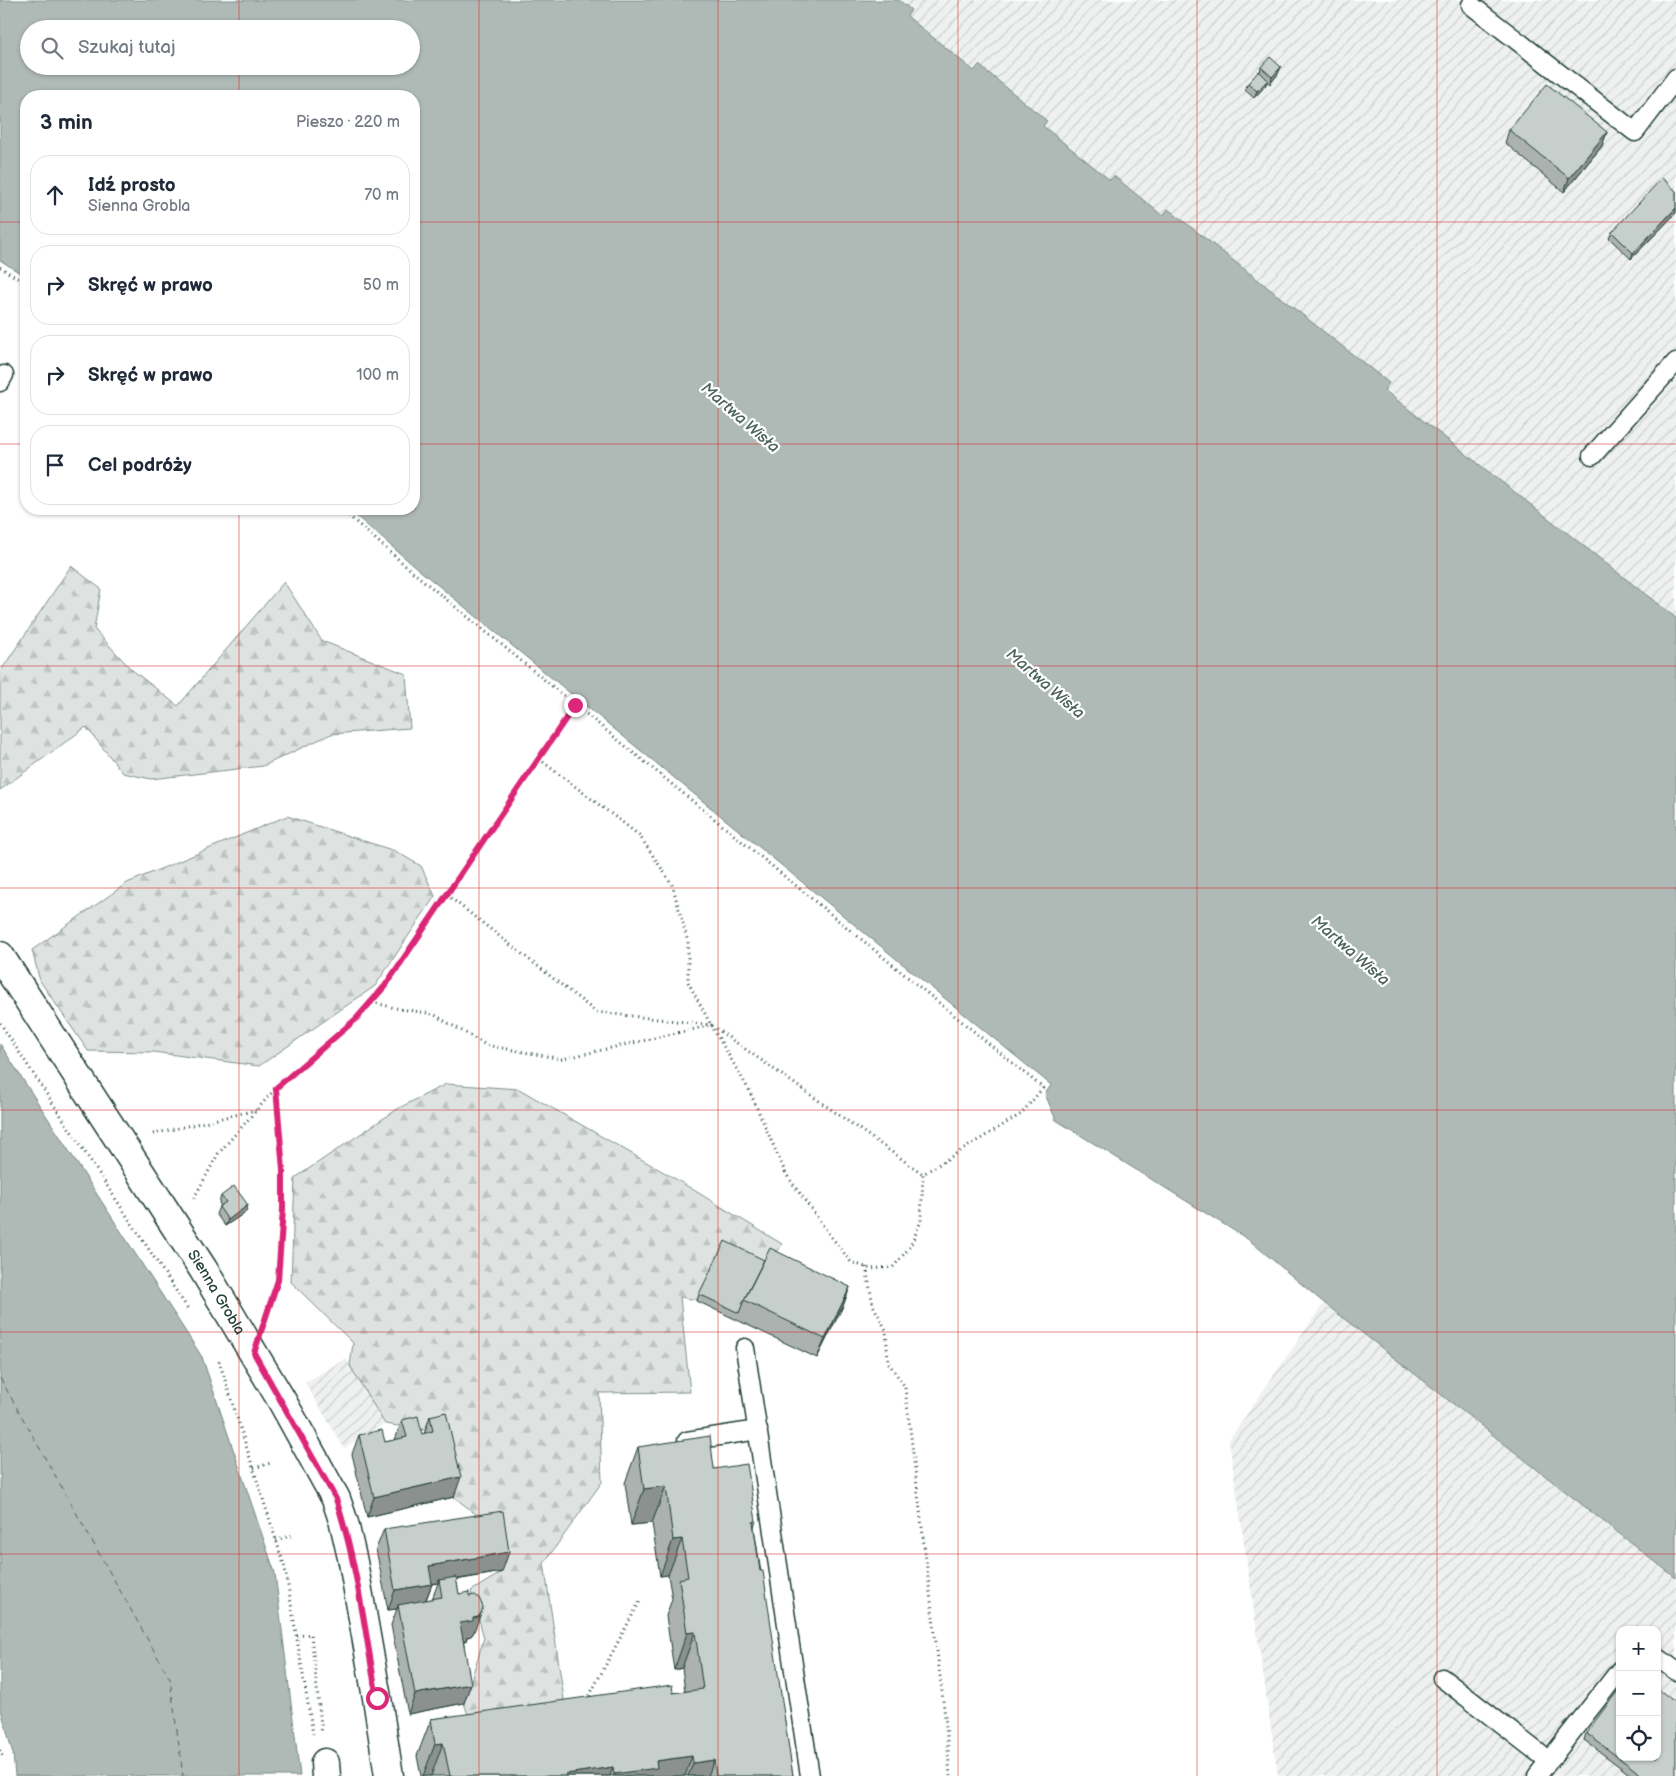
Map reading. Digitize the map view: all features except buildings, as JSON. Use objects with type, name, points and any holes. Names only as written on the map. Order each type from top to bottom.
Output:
[{"type":"street","name":"Sienna Grobla","points":[[0,956],[178,1228],[254,1353],[336,1499],[342,1515],[356,1581],[390,1776]]},
{"type":"lane","points":[[1471,5],[1635,132],[1676,78]]},
{"type":"lane","points":[[1592,456],[1676,362]]},
{"type":"lane","points":[[746,1348],[810,1776]]},
{"type":"lane","points":[[669,1443],[758,1430]]},
{"type":"lane","points":[[1661,1660],[1676,1671]]},
{"type":"lane","points":[[1537,1776],[1619,1671]]},
{"type":"lane","points":[[1442,1678],[1549,1761]]},
{"type":"path","points":[[0,267],[20,280]]},
{"type":"path","points":[[347,515],[414,574],[1043,1088],[1020,1114],[923,1174]]},
{"type":"path","points":[[192,1202],[218,1154],[276,1088],[356,1019],[385,986],[575,705]]},
{"type":"path","points":[[539,759],[639,835],[672,884],[688,942],[688,982],[749,1090],[786,1174],[851,1262],[872,1269],[893,1267],[910,1248],[921,1221],[923,1174]]},
{"type":"path","points":[[447,895],[596,1012],[711,1025],[923,1174]]},
{"type":"path","points":[[371,1002],[433,1014],[486,1045],[562,1059],[711,1025]]},
{"type":"path","points":[[0,1023],[192,1315]]},
{"type":"path","points":[[254,1353],[278,1280],[283,1209],[283,1170],[276,1088]]},
{"type":"path","points":[[120,1139],[189,1126],[257,1110]]},
{"type":"path","points":[[866,1267],[873,1305],[886,1330],[888,1362],[905,1387],[944,1706],[950,1776]]},
{"type":"path","points":[[217,1354],[285,1568],[311,1723]]},
{"type":"path","points":[[254,1468],[270,1463]]},
{"type":"path","points":[[276,1540],[294,1535]]},
{"type":"path","points":[[586,1701],[641,1599]]},
{"type":"path","points":[[297,1636],[311,1634],[321,1725],[320,1734]]},
{"type":"path","points":[[0,1750],[2,1756]]},
{"type":"shaded area","points":[[899,0],[1676,0],[1676,618],[1384,390],[1388,383],[1168,209],[1164,216],[1114,176],[1111,180],[1042,126],[1047,121],[979,66],[974,71],[907,15],[911,10]]},
{"type":"shaded area","points":[[1324,1303],[1676,1578],[1676,1776],[1278,1776],[1229,1440]]},
{"type":"shaded area","points":[[346,1358],[385,1424],[344,1448],[305,1383]]},
{"type":"green space","points":[[71,566],[101,589],[94,629],[131,669],[178,706],[284,582],[322,641],[406,674],[410,728],[331,734],[263,766],[151,779],[123,773],[86,727],[0,790],[0,672]]},
{"type":"green space","points":[[287,816],[395,851],[421,866],[435,896],[375,986],[259,1066],[153,1052],[88,1051],[40,981],[32,950],[127,883]]},
{"type":"green space","points":[[446,1084],[519,1089],[674,1178],[782,1244],[767,1269],[722,1248],[697,1300],[680,1297],[690,1392],[599,1393],[602,1482],[544,1563],[565,1706],[471,1723],[464,1703],[484,1638],[471,1591],[502,1572],[496,1530],[454,1497],[439,1432],[385,1424],[350,1366],[353,1343],[291,1282],[295,1178],[399,1108]]},
{"type":"water","name":"Martwa Wisła","points":[[0,0],[899,0],[911,10],[907,16],[974,71],[979,65],[1047,121],[1043,126],[1110,180],[1114,176],[1163,216],[1168,209],[1389,383],[1384,390],[1676,618],[1676,1578],[1324,1303],[1249,1240],[1056,1120],[1045,1094],[1051,1085],[418,569],[355,515],[420,515],[420,90],[20,90],[20,273],[0,260]]},
{"type":"water","points":[[0,1044],[202,1357],[275,1573],[300,1776],[15,1776],[13,1754],[0,1706]]},
{"type":"ferry route","points":[[0,1378],[170,1679],[183,1776]]},
{"type":"route","points":[[377,1698],[353,1562],[336,1499],[254,1353],[278,1280],[283,1209],[283,1170],[276,1088],[356,1019],[385,986],[575,705]]}]
